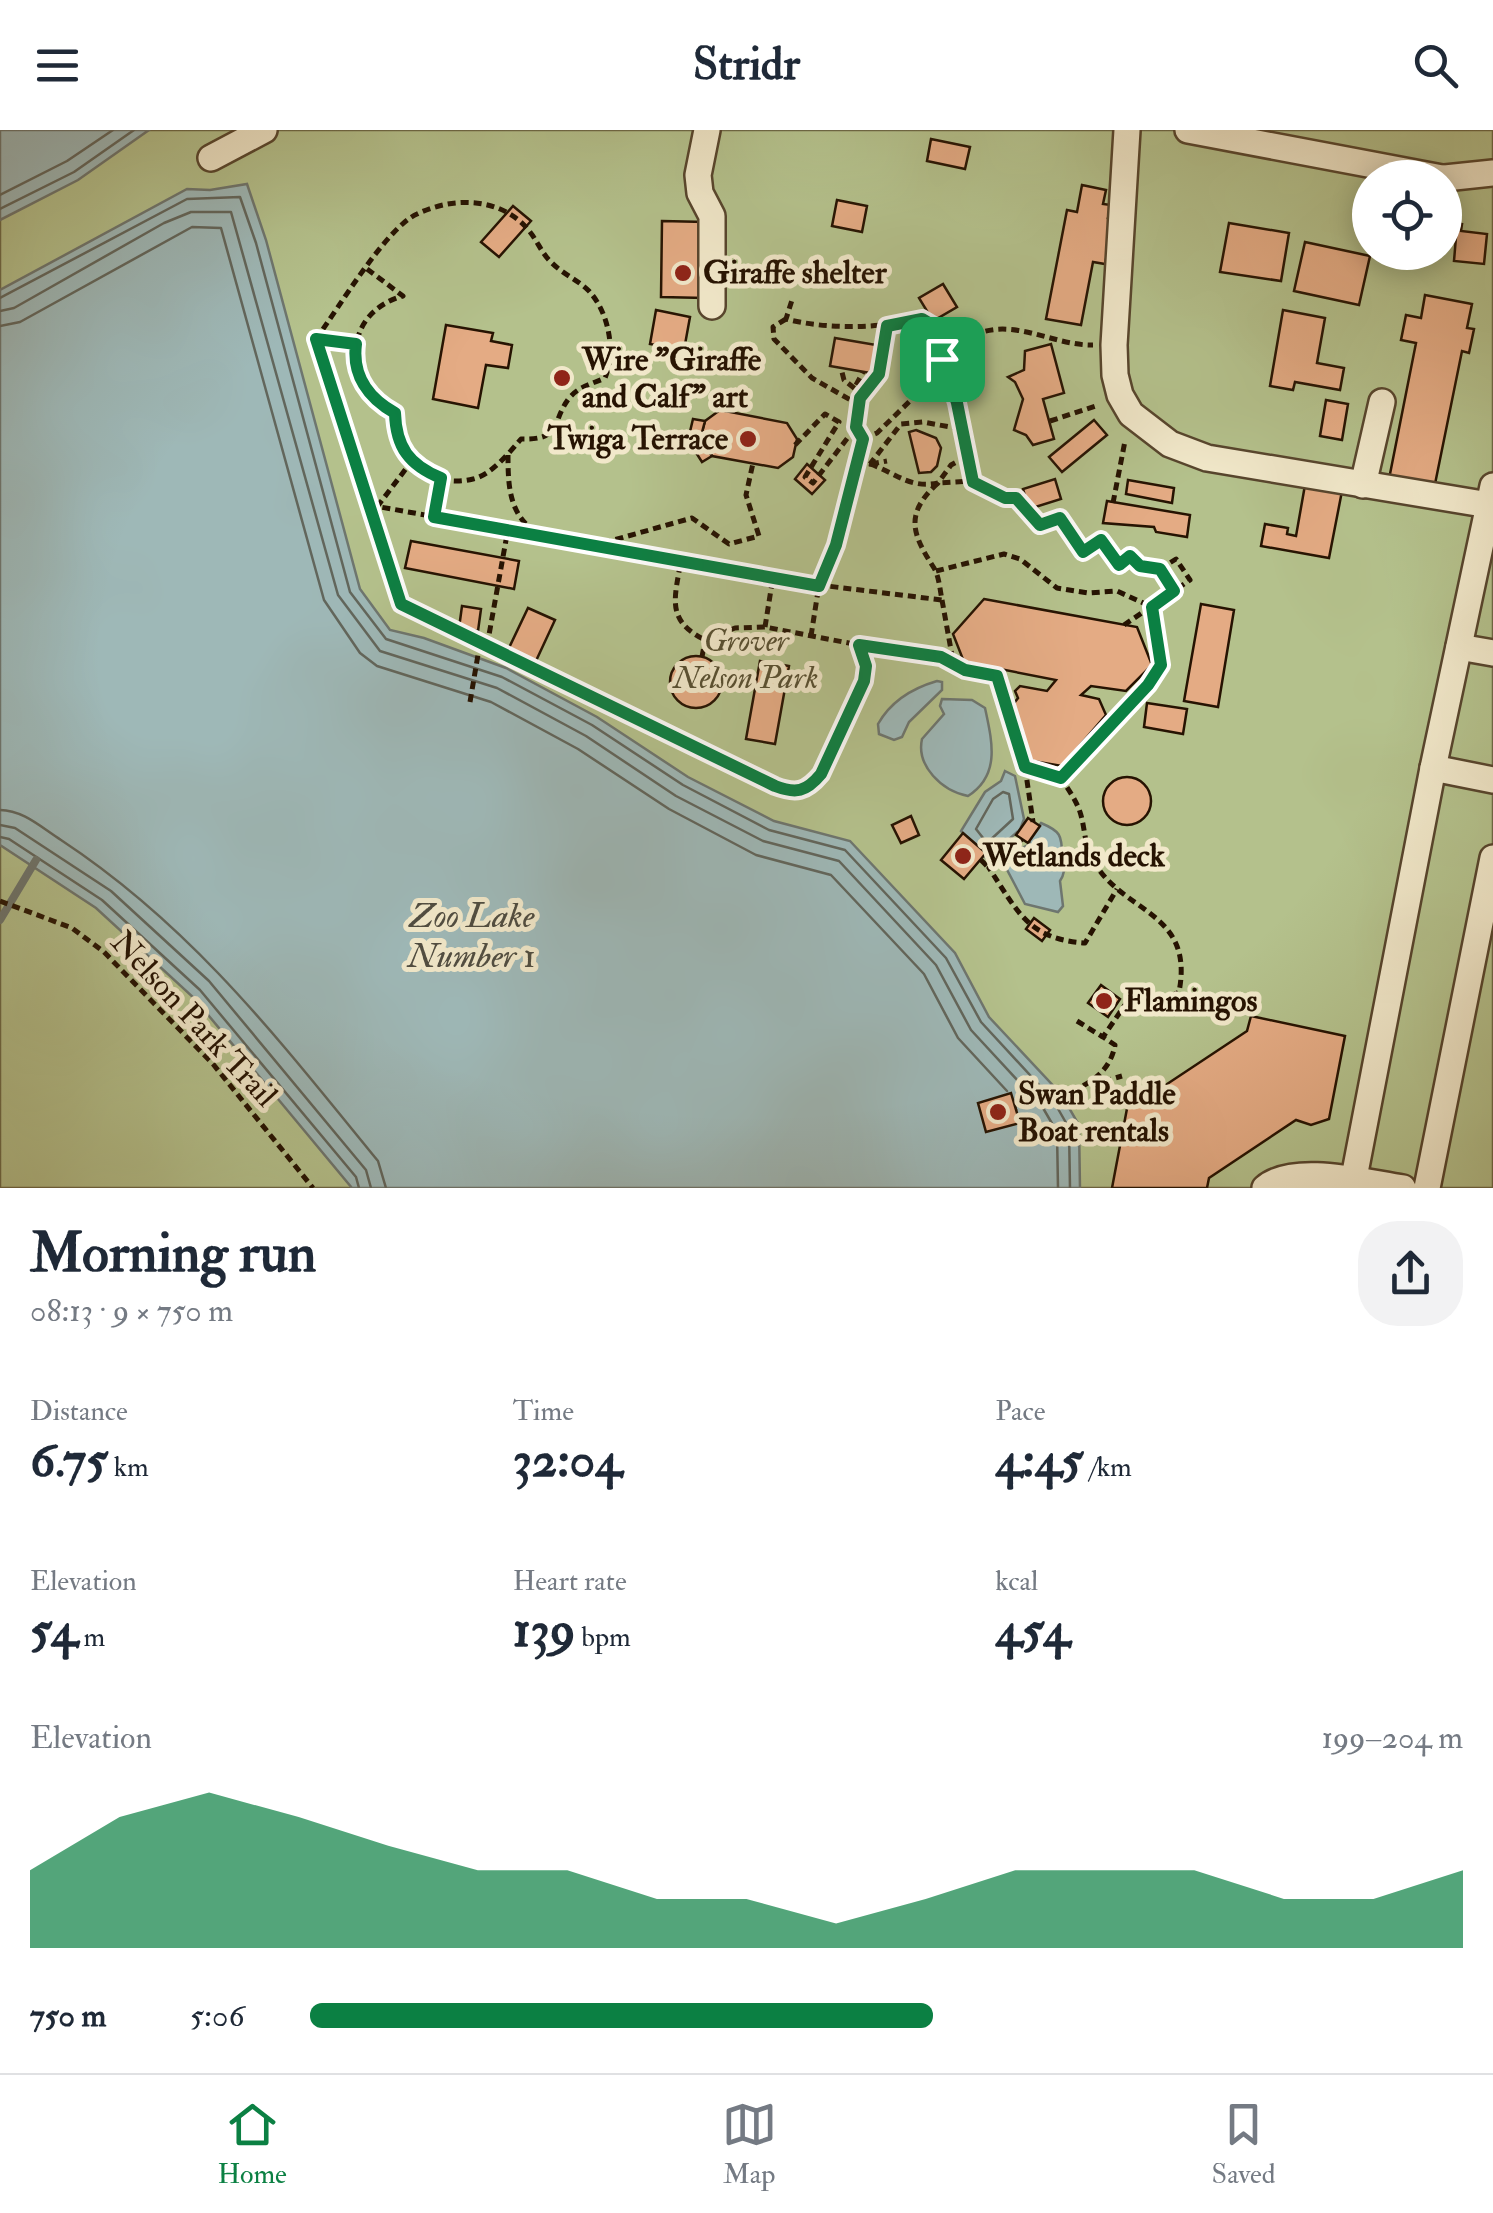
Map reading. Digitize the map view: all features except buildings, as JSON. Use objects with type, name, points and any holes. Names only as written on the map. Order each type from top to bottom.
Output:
[{"type":"lane","points":[[211,158],[264,130]]},
{"type":"lane","points":[[707,130],[698,174],[700,193],[712,216],[712,306]]},
{"type":"lane","points":[[1127,130],[1114,345],[1126,404],[1170,444],[1208,458],[1363,485],[1491,496],[1433,768],[1352,1185]]},
{"type":"lane","points":[[1188,130],[1352,161]]},
{"type":"lane","points":[[1462,176],[1493,174]]},
{"type":"lane","points":[[1363,485],[1382,402]]},
{"type":"lane","points":[[1459,647],[1493,653]]},
{"type":"lane","points":[[1433,768],[1493,780]]},
{"type":"lane","points":[[1427,1188],[1493,858]]},
{"type":"lane","points":[[1265,1188],[1289,1176],[1403,1188]]},
{"type":"path","points":[[316,339],[367,269],[401,223],[431,208],[470,202],[505,211],[517,219],[546,257],[597,302],[611,348],[606,378],[578,389],[567,401],[556,429],[543,440],[521,439],[486,474],[472,480],[441,478],[411,462],[398,442],[395,413],[376,401],[360,380],[356,344],[375,309],[403,296],[367,269]]},
{"type":"path","points":[[792,300],[786,319],[773,327],[774,340],[812,378],[861,402]]},
{"type":"path","points":[[786,319],[804,324],[887,326],[922,319],[932,325],[973,482]]},
{"type":"path","points":[[796,446],[825,414],[839,422],[805,477],[813,483],[856,427],[861,402],[879,374],[887,326]]},
{"type":"path","points":[[942,359],[974,335],[995,330],[1016,330],[1085,345],[1114,345]]},
{"type":"path","points":[[316,339],[356,344]]},
{"type":"path","points":[[316,339],[373,506],[401,604],[775,786],[800,792],[821,774],[864,681],[866,666],[859,645]]},
{"type":"path","points":[[811,636],[819,586],[836,545],[863,439],[877,432],[946,367]]},
{"type":"path","points":[[841,368],[844,380],[856,386]]},
{"type":"path","points":[[861,402],[856,386],[862,372]]},
{"type":"path","points":[[1050,421],[1126,404],[1113,503]]},
{"type":"path","points":[[870,464],[901,424],[923,422],[962,429]]},
{"type":"path","points":[[856,427],[863,439]]},
{"type":"path","points":[[508,452],[514,508],[526,526],[540,535]]},
{"type":"path","points":[[953,662],[936,570],[923,557],[915,537],[915,512],[951,465],[968,456]]},
{"type":"path","points":[[856,462],[888,461]]},
{"type":"path","points":[[373,506],[411,462]]},
{"type":"path","points":[[600,544],[692,518],[730,544],[759,536],[746,495],[753,463]]},
{"type":"path","points":[[870,464],[908,484],[973,482],[1005,498],[1016,498],[1040,525],[1060,518],[1083,552],[1101,540],[1119,565],[1130,556],[1140,566],[1160,569],[1176,559],[1190,580],[1124,625]]},
{"type":"path","points":[[434,517],[441,478]]},
{"type":"path","points":[[373,506],[819,586],[942,600]]},
{"type":"path","points":[[487,646],[508,529]]},
{"type":"path","points":[[936,570],[1004,554],[1020,559],[1058,588],[1088,593],[1117,591],[1152,607]]},
{"type":"path","points":[[681,560],[676,614],[681,625],[704,640]]},
{"type":"path","points":[[1160,569],[1174,591]]},
{"type":"path","points":[[765,627],[773,577]]},
{"type":"path","points":[[1061,778],[1148,685],[1161,665],[1152,607]]},
{"type":"path","points":[[704,640],[735,628],[765,627],[953,662],[965,670],[997,676],[1025,767],[1033,822]]},
{"type":"path","points":[[702,657],[704,640]]},
{"type":"path","points":[[470,702],[480,642]]},
{"type":"path","points":[[1025,767],[1061,778],[1081,813],[1092,858],[1118,888],[1126,891],[1179,942],[1184,968],[1179,992],[1158,1002],[1127,1002],[1104,1037]]},
{"type":"path","points":[[989,868],[1022,839]]},
{"type":"path","points":[[981,860],[1024,918],[1054,941],[1084,943],[1118,888]]},
{"type":"path","name":"Nelson Park Trail","points":[[0,901],[72,928],[104,952],[213,1064],[313,1188]]},
{"type":"path","points":[[1078,1021],[1115,1045],[1113,1061],[1085,1086]]},
{"type":"path","points":[[1016,1108],[1122,1076]]},
{"type":"green space","name":"Grover Nelson Park","points":[[0,130],[1493,130],[1493,1188],[0,1188]]},
{"type":"water","points":[[0,130],[149,130],[78,180],[0,220]]},
{"type":"water","name":"Zoo Lake Number 1","points":[[247,184],[266,240],[360,589],[390,630],[506,668],[597,717],[688,777],[774,821],[850,841],[955,953],[989,1017],[1061,1094],[1079,1125],[1080,1188],[352,1188],[194,998],[96,908],[0,845],[0,290],[187,189]]},
{"type":"water","points":[[942,682],[942,690],[909,722],[902,737],[894,740],[879,734],[878,724],[896,702]]},
{"type":"water","points":[[942,699],[972,700],[985,708],[990,768],[986,778],[968,796],[940,783],[923,759],[922,739],[944,714]]},
{"type":"water","points":[[1005,771],[1015,776],[1024,819],[1021,827],[1032,834],[1041,823],[1056,831],[1060,838],[1063,906],[1058,912],[1025,904],[1004,864],[1030,844],[1029,839],[1017,832],[987,859],[961,831],[985,792],[1001,781]]},
{"type":"waterway","points":[[0,920],[36,860]]},
{"type":"place","name":"Giraffe shelter","points":[[683,273]]},
{"type":"place","name":"Wire \"Giraffe and Calf\" art","points":[[562,378]]},
{"type":"place","name":"Twiga Terrace","points":[[748,439]]},
{"type":"place","name":"Wetlands deck","points":[[963,856]]},
{"type":"place","name":"Flamingos","points":[[1104,1001]]},
{"type":"place","name":"Swan Paddle Boat rentals","points":[[998,1112]]},
{"type":"route","points":[[922,319],[932,325],[942,359],[957,403],[973,482],[1005,498],[1016,498],[1040,525],[1060,518],[1083,552],[1101,540],[1119,565],[1130,556],[1140,566],[1160,569],[1174,591],[1152,607],[1161,665],[1148,685],[1061,778],[1025,767],[997,676],[965,670],[941,657],[859,645],[866,666],[864,681],[821,774],[800,792],[775,786],[401,604],[316,339],[356,344],[360,380],[376,401],[395,413],[398,442],[404,452],[425,472],[441,478],[434,517],[819,586],[836,545],[863,439],[856,427],[860,398],[879,374],[887,326],[922,319]]}]
